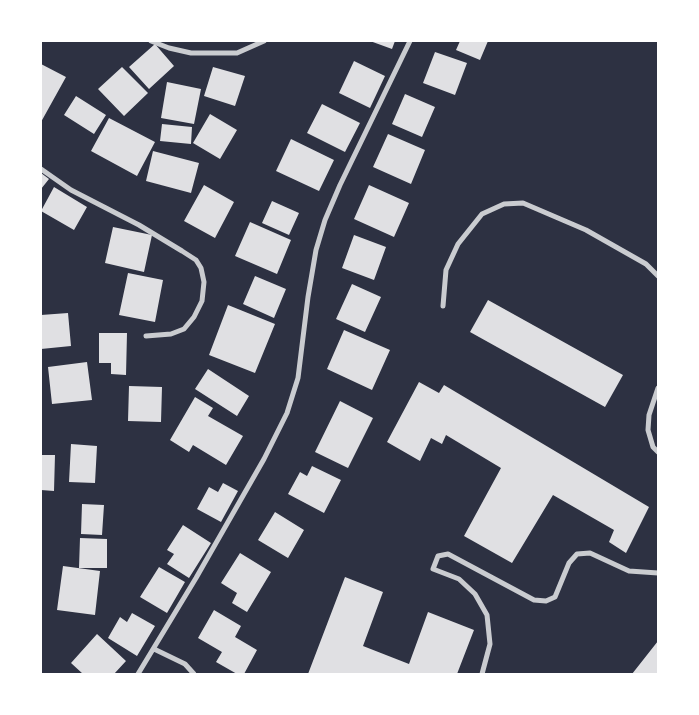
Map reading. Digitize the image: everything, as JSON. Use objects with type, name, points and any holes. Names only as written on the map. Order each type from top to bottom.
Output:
[{"type":"street","points":[[152,41],[169,48],[191,53],[236,52],[264,41]]},
{"type":"street","points":[[138,674],[264,459],[287,413],[298,378],[316,250],[325,220],[410,41]]},
{"type":"street","points":[[41,169],[71,190],[153,233],[196,260],[201,268],[204,282],[202,301],[194,317],[184,329],[171,334],[146,336]]},
{"type":"street","points":[[444,306],[446,270],[458,244],[482,214],[504,204],[523,203],[586,230],[646,264],[658,276]]},
{"type":"street","points":[[658,388],[648,415],[648,430],[653,447],[658,452]]},
{"type":"street","points":[[482,674],[490,644],[487,615],[475,594],[460,579],[433,569],[438,556],[448,554],[534,600],[546,601],[555,597],[569,563],[577,554],[590,554],[629,571],[658,573]]},
{"type":"street","points":[[154,649],[185,664],[194,674]]},
{"type":"building","points":[[370,41],[395,41],[392,49]]},
{"type":"building","points":[[460,41],[488,41],[480,60],[456,50]]},
{"type":"building","points":[[155,44],[174,66],[149,89],[129,67]]},
{"type":"building","points":[[435,52],[467,63],[455,95],[423,83]]},
{"type":"building","points":[[354,61],[385,76],[370,108],[339,93]]},
{"type":"building","points":[[41,64],[66,77],[41,122]]},
{"type":"building","points":[[122,67],[148,93],[124,116],[98,89]]},
{"type":"building","points":[[213,67],[245,76],[235,106],[204,96]]},
{"type":"building","points":[[167,82],[201,89],[194,124],[161,118]]},
{"type":"building","points":[[405,94],[435,107],[422,137],[392,124]]},
{"type":"building","points":[[76,96],[106,115],[94,134],[64,115]]},
{"type":"building","points":[[322,104],[360,123],[345,152],[307,133]]},
{"type":"building","points":[[210,114],[237,130],[220,159],[193,143]]},
{"type":"building","points":[[109,118],[155,142],[137,176],[91,151]]},
{"type":"building","points":[[162,124],[192,127],[191,144],[160,141]]},
{"type":"building","points":[[388,134],[425,150],[411,184],[373,167]]},
{"type":"building","points":[[291,139],[334,160],[319,191],[276,171]]},
{"type":"building","points":[[153,151],[199,163],[191,193],[146,181]]},
{"type":"building","points":[[41,173],[49,179],[41,189]]},
{"type":"building","points":[[204,185],[234,202],[215,238],[184,221]]},
{"type":"building","points":[[369,185],[409,203],[394,237],[354,219]]},
{"type":"building","points":[[54,187],[87,207],[74,230],[41,211]]},
{"type":"building","points":[[272,201],[299,213],[289,235],[262,223]]},
{"type":"building","points":[[250,222],[291,240],[277,274],[235,256]]},
{"type":"building","points":[[113,227],[152,235],[144,272],[105,263]]},
{"type":"building","points":[[354,235],[386,247],[374,280],[342,268]]},
{"type":"building","points":[[128,273],[163,280],[155,322],[119,315]]},
{"type":"building","points":[[255,276],[286,289],[274,318],[243,304]]},
{"type":"building","points":[[352,284],[381,297],[365,332],[336,319]]},
{"type":"building","points":[[488,300],[623,375],[605,407],[470,332]]},
{"type":"building","points":[[228,305],[275,324],[255,373],[209,355]]},
{"type":"building","points":[[68,313],[71,346],[41,349],[41,315]]},
{"type":"building","points":[[344,330],[390,350],[372,390],[327,369]]},
{"type":"building","points":[[99,333],[127,333],[126,375],[111,374],[111,363],[99,363]]},
{"type":"building","points":[[87,362],[92,400],[52,404],[48,367]]},
{"type":"building","points":[[208,369],[249,396],[237,416],[195,389]]},
{"type":"building","points":[[419,382],[439,393],[444,385],[649,507],[626,553],[609,542],[614,530],[553,495],[512,563],[464,536],[501,468],[446,435],[442,444],[431,438],[420,461],[387,442]]},
{"type":"building","points":[[129,386],[162,387],[161,422],[128,421]]},
{"type":"building","points":[[195,397],[213,408],[208,416],[243,436],[226,465],[193,445],[189,452],[170,440]]},
{"type":"building","points":[[340,401],[373,418],[348,468],[315,452]]},
{"type":"building","points":[[71,444],[97,446],[95,483],[69,482]]},
{"type":"building","points":[[41,455],[55,455],[54,491],[41,490]]},
{"type":"building","points":[[312,466],[341,480],[324,513],[288,494],[300,472],[307,476]]},
{"type":"building","points":[[223,483],[238,491],[221,522],[197,509],[209,487],[218,492]]},
{"type":"building","points":[[82,504],[104,505],[102,535],[81,534]]},
{"type":"building","points":[[275,512],[304,530],[288,558],[258,540]]},
{"type":"building","points":[[183,525],[211,543],[189,578],[167,564],[174,554],[167,550]]},
{"type":"building","points":[[80,538],[107,539],[107,568],[79,568]]},
{"type":"building","points":[[240,553],[271,572],[247,612],[232,603],[237,593],[221,583]]},
{"type":"building","points":[[63,566],[100,571],[95,615],[57,610]]},
{"type":"building","points":[[159,567],[185,582],[167,613],[140,597]]},
{"type":"building","points":[[345,577],[383,592],[363,646],[409,664],[428,612],[474,630],[457,674],[308,674]]},
{"type":"building","points":[[214,610],[241,626],[235,637],[257,650],[244,674],[237,674],[216,662],[222,652],[198,638]]},
{"type":"building","points":[[132,613],[155,626],[137,656],[108,638],[120,617],[127,622]]},
{"type":"building","points":[[97,634],[126,661],[114,674],[83,674],[71,663]]},
{"type":"building","points":[[658,641],[658,674],[632,674]]}]
